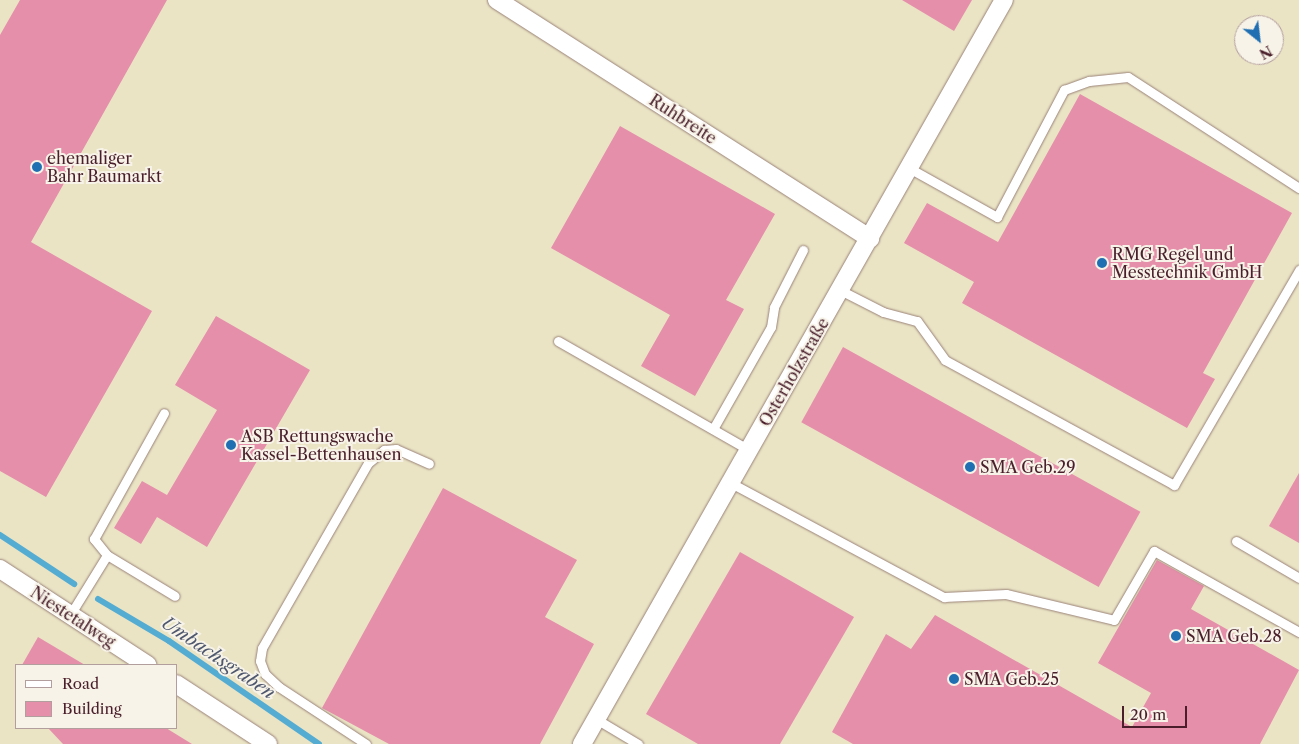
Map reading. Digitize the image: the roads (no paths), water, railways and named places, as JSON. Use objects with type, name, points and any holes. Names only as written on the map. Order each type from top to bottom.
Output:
[{"type":"street","name":"Ruhbreite","points":[[497,0],[870,239]]},
{"type":"street","name":"Osterholzstraße","points":[[582,744],[1004,0]]},
{"type":"street","name":"Niestetalweg","points":[[0,569],[145,664]]},
{"type":"street","points":[[178,685],[268,744]]},
{"type":"lane","points":[[909,168],[997,217],[1064,90],[1089,80],[1128,77],[1299,188]]},
{"type":"lane","points":[[713,429],[771,327],[774,307],[803,250]]},
{"type":"lane","points":[[840,290],[883,312],[916,321],[945,360],[1174,484],[1299,270]]},
{"type":"lane","points":[[558,342],[749,450]]},
{"type":"lane","points":[[164,413],[94,538],[106,555],[175,596]]},
{"type":"lane","points":[[366,744],[279,687],[265,674],[260,661],[262,648],[368,463],[384,450],[396,449],[429,464]]},
{"type":"lane","points":[[731,483],[944,597],[1006,594],[1114,620],[1154,551],[1299,632]]},
{"type":"lane","points":[[1236,541],[1299,578]]},
{"type":"lane","points":[[70,615],[106,555]]},
{"type":"lane","points":[[596,719],[638,744]]},
{"type":"waterway","name":"Umbachsgraben","points":[[0,535],[74,584]]},
{"type":"waterway","name":"Umbachsgraben","points":[[98,599],[169,641],[319,744]]},
{"type":"place","name":"ehemaliger Bahr Baumarkt","points":[[37,167]]},
{"type":"place","name":"RMG Regel und Messtechnik GmbH","points":[[1102,263]]},
{"type":"place","name":"ASB Rettungswache Kassel-Bettenhausen","points":[[231,445]]},
{"type":"place","name":"SMA Geb.29","points":[[970,467]]},
{"type":"place","name":"SMA Geb.28","points":[[1176,636]]},
{"type":"place","name":"SMA Geb.25","points":[[954,679]]}]
